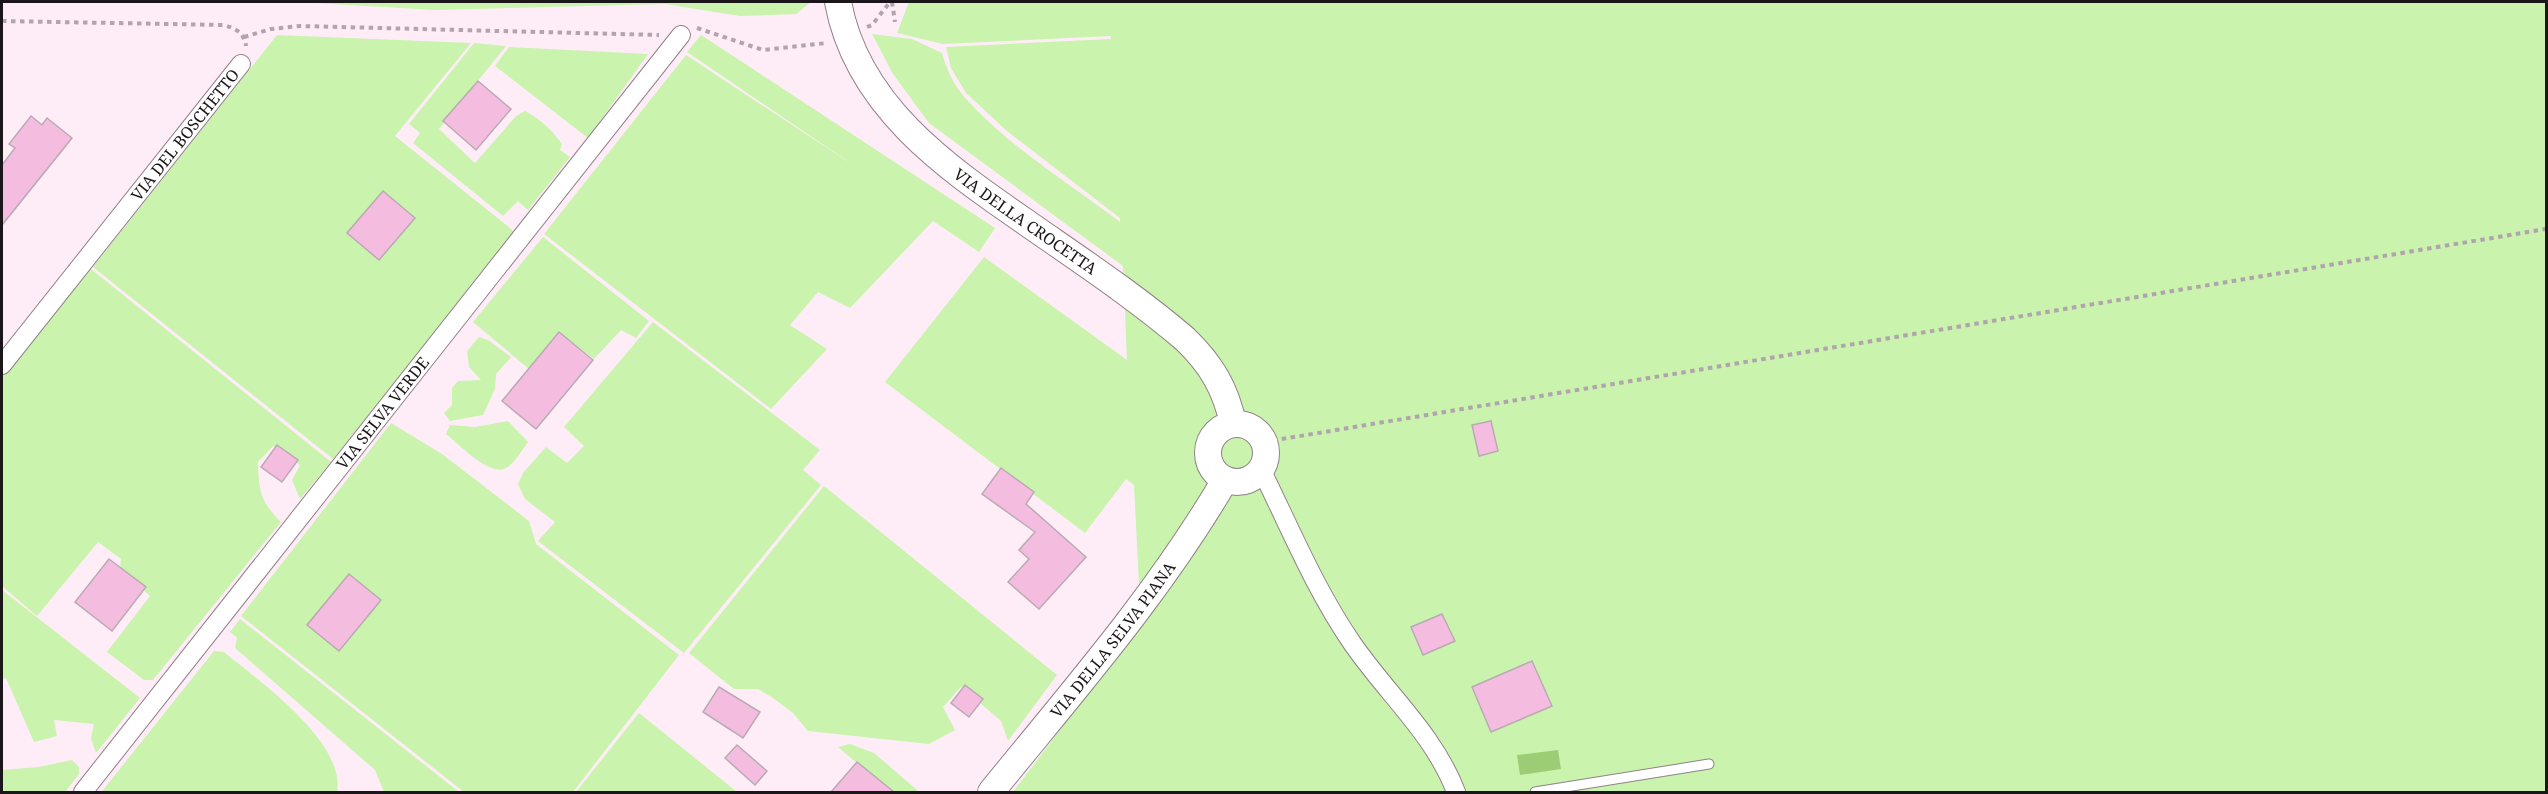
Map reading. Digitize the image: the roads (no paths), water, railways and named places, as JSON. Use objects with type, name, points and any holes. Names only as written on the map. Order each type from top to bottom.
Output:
[{"type":"street","name":"VIA DELLA CROCETTA","points":[[838,2],[847,36],[874,87],[921,145],[958,175],[1175,330],[1195,348],[1221,384],[1233,424]]},
{"type":"street","name":"VIA SELVA VERDE","points":[[83,792],[681,35]]},
{"type":"street","name":"VIA DEL BOSCHETTO","points":[[2,365],[241,64]]},
{"type":"street","points":[[1233,424],[1251,428],[1264,441],[1266,461],[1262,469],[1246,481],[1225,480],[1211,468],[1208,449],[1216,432],[1233,424]]},
{"type":"street","points":[[1262,469],[1334,616],[1377,677],[1426,735],[1456,792]]},
{"type":"street","name":"VIA DELLA SELVA PIANA","points":[[991,792],[1148,598],[1198,527],[1225,480]]},
{"type":"lane","points":[[1535,792],[1709,764]]}]
